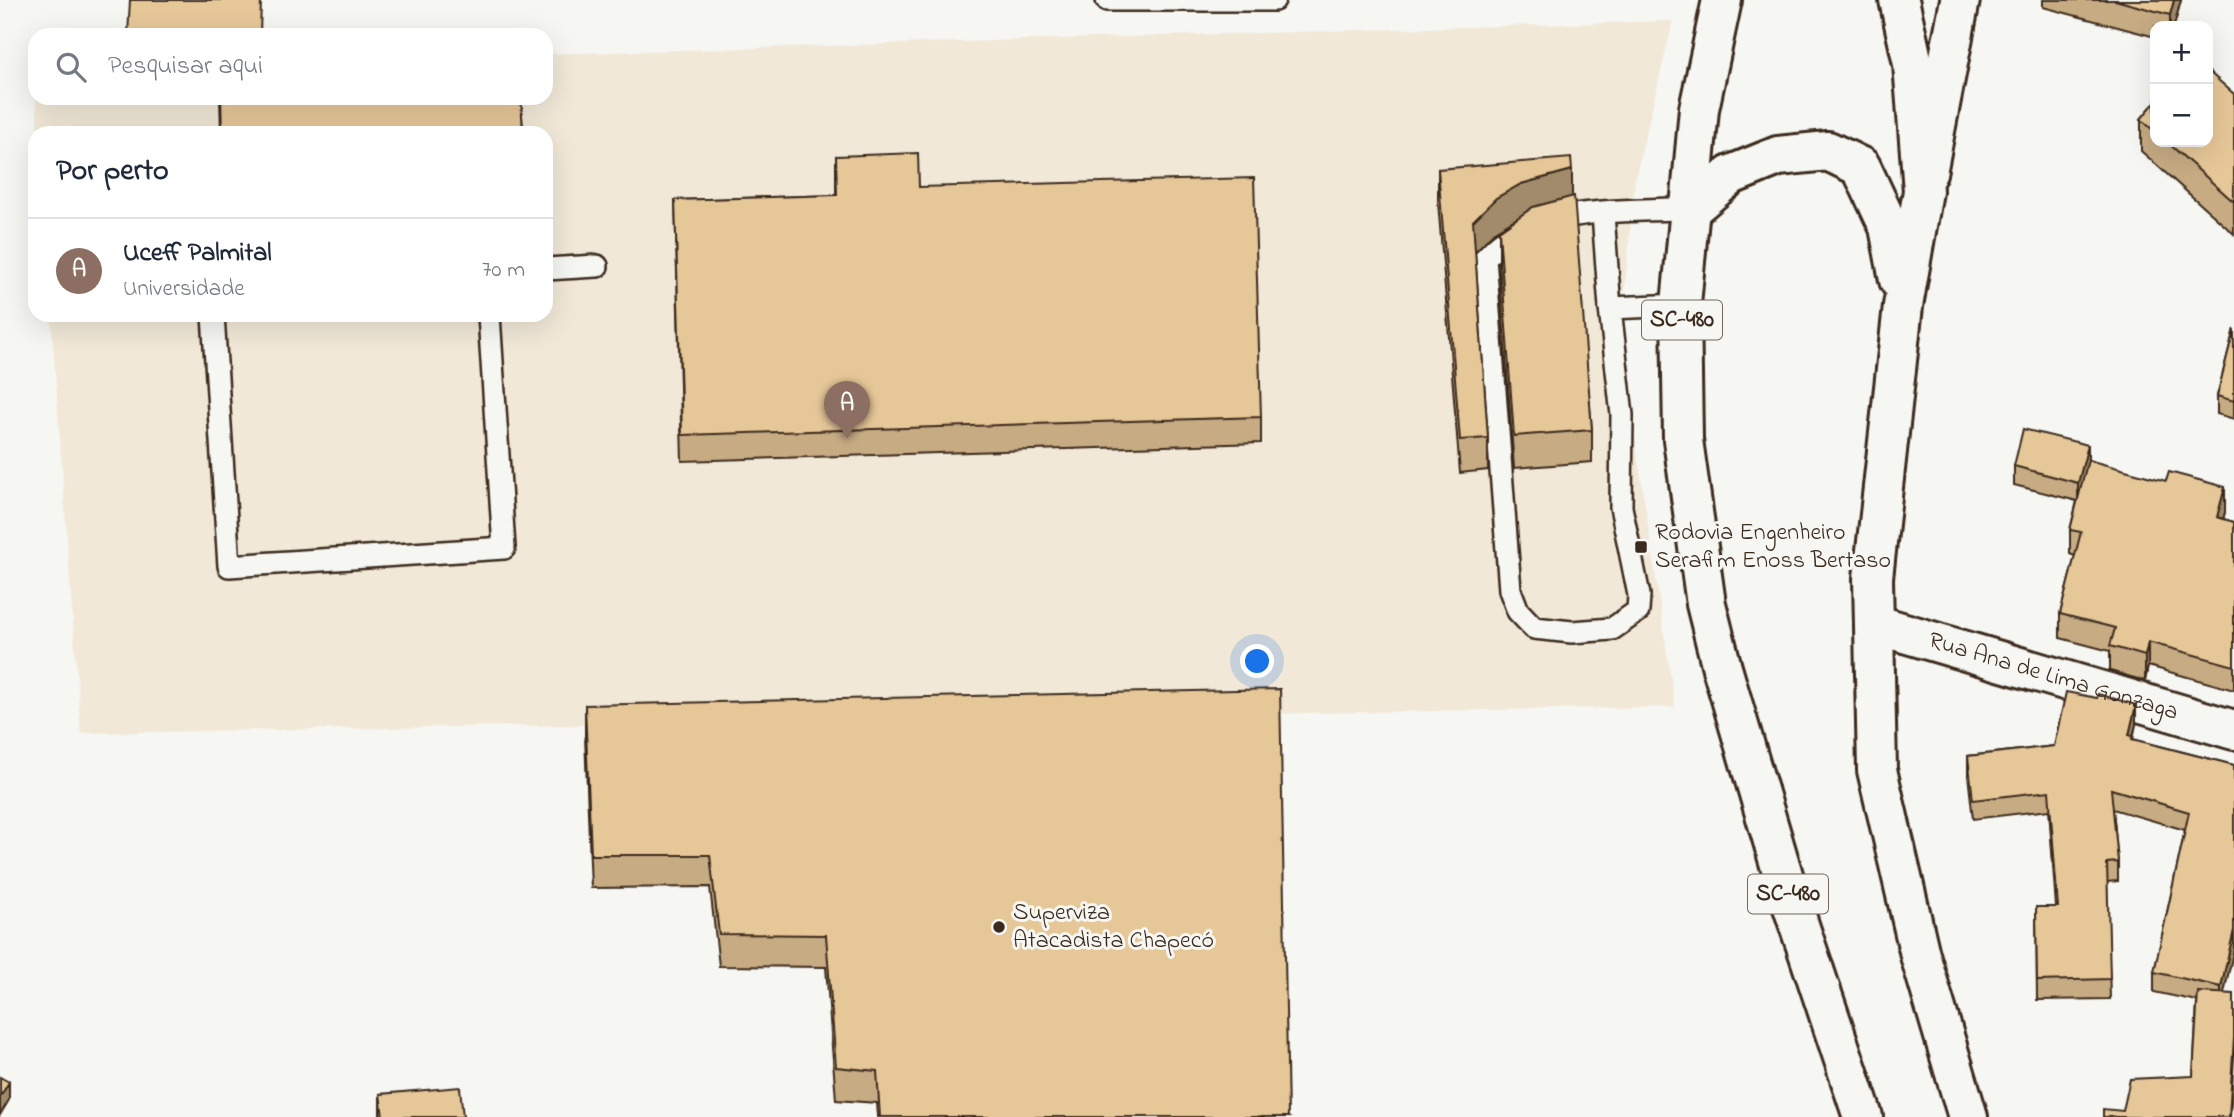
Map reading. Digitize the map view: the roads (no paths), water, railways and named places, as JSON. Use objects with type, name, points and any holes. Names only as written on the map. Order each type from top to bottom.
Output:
[{"type":"main road","name":"SC-480","points":[[1723,0],[1699,109],[1682,305],[1684,440],[1695,530],[1706,604],[1772,842],[1864,1117]]},
{"type":"main road","points":[[1899,0],[1913,64],[1923,191]]},
{"type":"main road","points":[[1960,0],[1903,306],[1873,578],[1877,770],[1920,956],[1968,1117]]},
{"type":"main road","points":[[1692,208],[1731,176],[1778,156],[1828,151],[1861,167],[1889,228],[1903,306]]},
{"type":"main road","name":"Rua Ana de Lima Gonzaga","points":[[1874,624],[2234,730]]},
{"type":"lane","points":[[1107,0],[1274,0]]},
{"type":"lane","points":[[1603,214],[1622,415],[1621,507],[1639,595],[1638,611],[1612,629],[1572,632],[1534,628],[1518,611],[1510,590],[1485,258],[1511,234],[1544,220],[1603,214],[1692,208]]},
{"type":"lane","points":[[553,269],[597,266]]},
{"type":"lane","points":[[1610,309],[1682,305]]},
{"type":"lane","points":[[213,322],[229,566],[504,548],[489,322]]},
{"type":"place","name":"Uceff Palmital","points":[[847,439]]},
{"type":"place","name":"Rodovia Engenheiro Serafim Enoss Bertaso","points":[[1641,547]]},
{"type":"place","name":"Superviza Atacadista Chapecó","points":[[999,927]]}]
